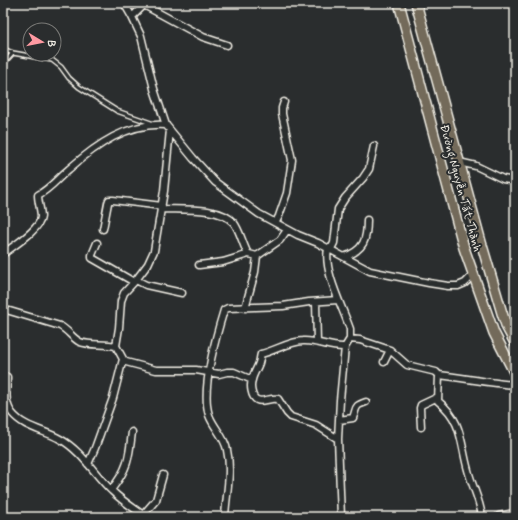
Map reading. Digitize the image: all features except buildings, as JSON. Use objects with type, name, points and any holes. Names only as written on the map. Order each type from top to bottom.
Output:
[{"type":"main road","name":"Đường Nguyễn Tất Thành","points":[[399,3],[464,248],[494,333],[515,374]]},
{"type":"main road","name":"Đường Nguyễn Tất Thành","points":[[416,3],[481,242],[507,328],[515,343]]},
{"type":"main road","points":[[494,333],[507,328]]},
{"type":"main road","points":[[499,517],[515,514]]},
{"type":"street","points":[[124,3],[142,40],[154,89],[168,127],[196,162],[215,182],[259,214],[276,222],[298,236],[318,243],[370,271],[429,283],[458,286],[465,283],[473,275]]},
{"type":"street","points":[[132,17],[145,4],[203,37],[227,44]]},
{"type":"street","points":[[276,222],[280,216],[287,193],[292,160],[282,114],[284,102]]},
{"type":"street","points":[[3,254],[35,229],[39,224],[41,216],[38,195],[50,188],[82,157],[107,140],[130,130],[153,124],[168,127]]},
{"type":"street","points":[[168,127],[166,177],[162,207],[152,256],[122,297],[116,346],[123,359],[130,363],[156,370],[196,370],[209,371],[219,374],[234,372],[252,380]]},
{"type":"street","points":[[328,249],[332,247],[334,243],[338,209],[340,204],[363,178],[369,168],[374,146]]},
{"type":"street","points":[[459,162],[476,166],[503,179],[515,181]]},
{"type":"street","points":[[103,229],[109,200],[162,207],[211,211],[224,215],[234,223],[249,254]]},
{"type":"street","points":[[344,258],[358,251],[363,246],[366,240],[367,220]]},
{"type":"street","points":[[246,308],[255,272],[257,256],[280,240],[287,230]]},
{"type":"street","points":[[97,243],[92,258],[135,281],[182,293]]},
{"type":"street","points":[[328,249],[327,268],[350,330],[350,339],[346,347],[338,439],[341,517]]},
{"type":"street","points":[[199,265],[224,262],[249,254],[257,256]]},
{"type":"street","points":[[226,517],[225,503],[230,469],[227,449],[212,422],[208,411],[207,392],[209,371],[224,310],[228,308],[283,306],[338,300]]},
{"type":"street","points":[[316,302],[318,342]]},
{"type":"street","points":[[3,309],[60,326],[66,329],[77,340],[82,342],[116,346]]},
{"type":"street","points":[[350,339],[360,340],[390,350],[407,366],[436,372],[439,375],[515,385]]},
{"type":"street","points":[[338,439],[316,425],[291,416],[287,413],[278,399],[256,400],[253,397],[251,388],[252,380],[261,354],[271,352],[302,340],[318,342],[323,345],[340,348],[346,347]]},
{"type":"street","points":[[384,362],[390,350]]},
{"type":"street","points":[[88,464],[112,398],[123,359]]},
{"type":"street","points":[[439,375],[438,401],[446,407],[458,427],[463,444],[467,469],[478,500],[482,517]]},
{"type":"street","points":[[7,377],[7,402],[10,410],[18,419],[29,426],[61,439],[75,450],[111,490],[145,516],[156,500],[163,475]]},
{"type":"street","points":[[421,427],[420,405],[438,397]]},
{"type":"street","points":[[339,420],[353,418],[356,407],[366,402]]},
{"type":"street","points":[[111,490],[126,468],[132,432]]},
{"type":"lane","points":[[3,49],[52,60],[61,67],[79,88],[117,110],[153,124]]},
{"type":"lane","points":[[3,64],[13,52]]}]
